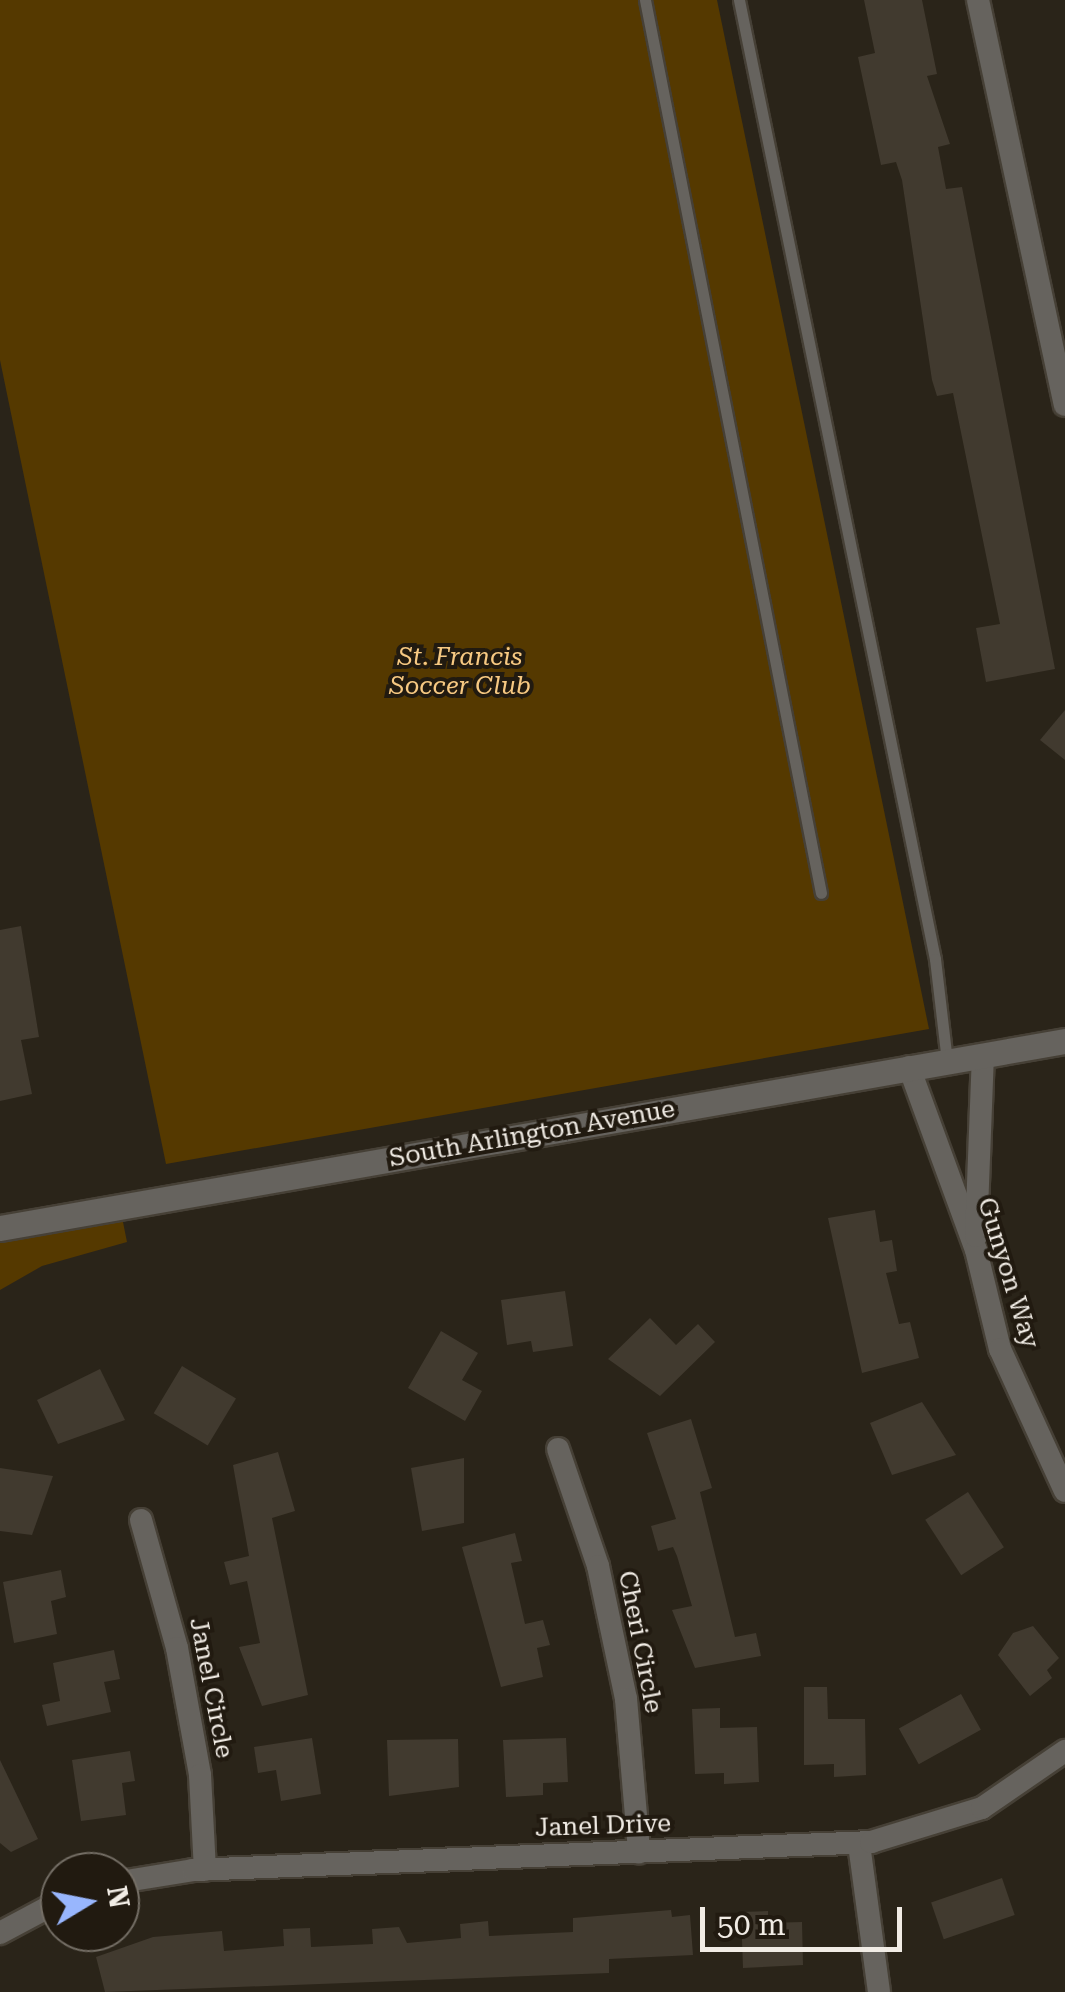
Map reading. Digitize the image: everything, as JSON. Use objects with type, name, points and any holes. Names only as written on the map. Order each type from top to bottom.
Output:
[{"type":"street","points":[[978,0],[1065,405]]},
{"type":"street","name":"South Arlington Avenue","points":[[0,1228],[1065,1041]]},
{"type":"street","points":[[976,1250],[983,1054]]},
{"type":"street","name":"Gunyon Way","points":[[909,1067],[976,1250],[1000,1349],[1065,1491]]},
{"type":"street","name":"Cheri Circle","points":[[558,1449],[598,1566],[626,1699],[639,1852]]},
{"type":"street","name":"Janel Circle","points":[[141,1520],[177,1648],[200,1775],[205,1870]]},
{"type":"street","name":"Janel Drive","points":[[140,1879],[205,1870],[858,1844],[959,1819],[1065,1751]]},
{"type":"street","points":[[858,1844],[879,1992]]},
{"type":"street","points":[[0,1932],[40,1911]]},
{"type":"lane","points":[[645,0],[821,893]]},
{"type":"lane","points":[[739,0],[935,959],[947,1060]]},
{"type":"green space","name":"St. Francis Soccer Club","points":[[0,0],[717,0],[929,1029],[166,1164],[0,360]]},
{"type":"green space","points":[[122,1217],[127,1242],[42,1266],[0,1290],[0,1238]]},
{"type":"building","points":[[864,0],[922,0],[937,74],[927,76],[950,144],[938,147],[946,189],[962,187],[1055,669],[986,682],[976,628],[1000,624],[953,393],[937,396],[932,380],[902,180],[896,162],[881,165],[858,57],[875,53]]},
{"type":"building","points":[[1065,710],[1065,760],[1040,740]]},
{"type":"building","points":[[21,926],[39,1037],[21,1040],[32,1094],[0,1101],[0,930]]},
{"type":"building","points":[[875,1210],[880,1242],[892,1240],[897,1271],[886,1273],[899,1324],[910,1322],[919,1358],[862,1373],[828,1218]]},
{"type":"building","points":[[565,1291],[573,1346],[533,1352],[531,1341],[507,1345],[501,1300]]},
{"type":"building","points":[[650,1318],[676,1345],[698,1324],[715,1342],[660,1396],[608,1359]]},
{"type":"building","points":[[441,1331],[478,1353],[462,1380],[482,1391],[465,1421],[408,1388]]},
{"type":"building","points":[[182,1366],[236,1398],[208,1446],[154,1413]]},
{"type":"building","points":[[100,1369],[125,1420],[58,1444],[37,1400]]},
{"type":"building","points":[[922,1402],[956,1455],[892,1475],[870,1423]]},
{"type":"building","points":[[691,1419],[712,1488],[700,1492],[735,1637],[756,1633],[761,1656],[695,1668],[672,1610],[692,1606],[677,1556],[673,1547],[658,1551],[651,1526],[676,1519],[647,1433]]},
{"type":"building","points":[[278,1452],[295,1511],[272,1518],[308,1695],[262,1706],[239,1647],[260,1643],[247,1581],[230,1585],[224,1562],[249,1556],[233,1465]]},
{"type":"building","points":[[464,1458],[464,1523],[422,1531],[411,1468]]},
{"type":"building","points":[[0,1468],[53,1476],[32,1535],[0,1531]]},
{"type":"building","points":[[968,1492],[1004,1547],[961,1575],[925,1520]]},
{"type":"building","points":[[515,1533],[522,1561],[511,1563],[525,1624],[543,1620],[550,1645],[537,1648],[543,1677],[501,1687],[462,1547]]},
{"type":"building","points":[[61,1570],[66,1597],[51,1601],[57,1634],[14,1643],[3,1582]]},
{"type":"building","points":[[1033,1626],[1059,1658],[1047,1670],[1052,1678],[1030,1696],[998,1655],[1013,1633]]},
{"type":"building","points":[[114,1650],[120,1679],[104,1682],[111,1712],[47,1726],[42,1705],[60,1701],[53,1663]]},
{"type":"building","points":[[804,1687],[827,1687],[828,1719],[865,1719],[866,1775],[834,1777],[834,1764],[804,1765]]},
{"type":"building","points":[[961,1694],[981,1730],[919,1764],[899,1728]]},
{"type":"building","points":[[720,1708],[720,1728],[757,1727],[759,1782],[724,1784],[724,1773],[695,1774],[692,1709]]},
{"type":"building","points":[[312,1738],[321,1794],[281,1801],[276,1770],[258,1773],[254,1747]]},
{"type":"building","points":[[566,1738],[568,1782],[543,1783],[543,1795],[506,1797],[503,1740]]},
{"type":"building","points":[[458,1739],[459,1787],[389,1796],[387,1740]]},
{"type":"building","points":[[130,1751],[135,1781],[122,1783],[126,1815],[81,1821],[72,1760]]},
{"type":"building","points":[[0,1760],[38,1839],[11,1852],[0,1843]]},
{"type":"building","points":[[1002,1878],[1015,1915],[944,1939],[931,1902]]},
{"type":"building","points":[[671,1910],[672,1917],[690,1915],[693,1955],[609,1959],[609,1973],[105,1992],[96,1957],[110,1952],[140,1952],[140,1942],[153,1937],[222,1931],[224,1951],[284,1946],[283,1929],[310,1928],[311,1947],[373,1944],[372,1929],[399,1927],[407,1943],[461,1938],[460,1924],[488,1921],[489,1936],[573,1932],[573,1918]]},
{"type":"building","points":[[768,1911],[768,1923],[802,1922],[803,1965],[743,1968],[741,1912]]}]
